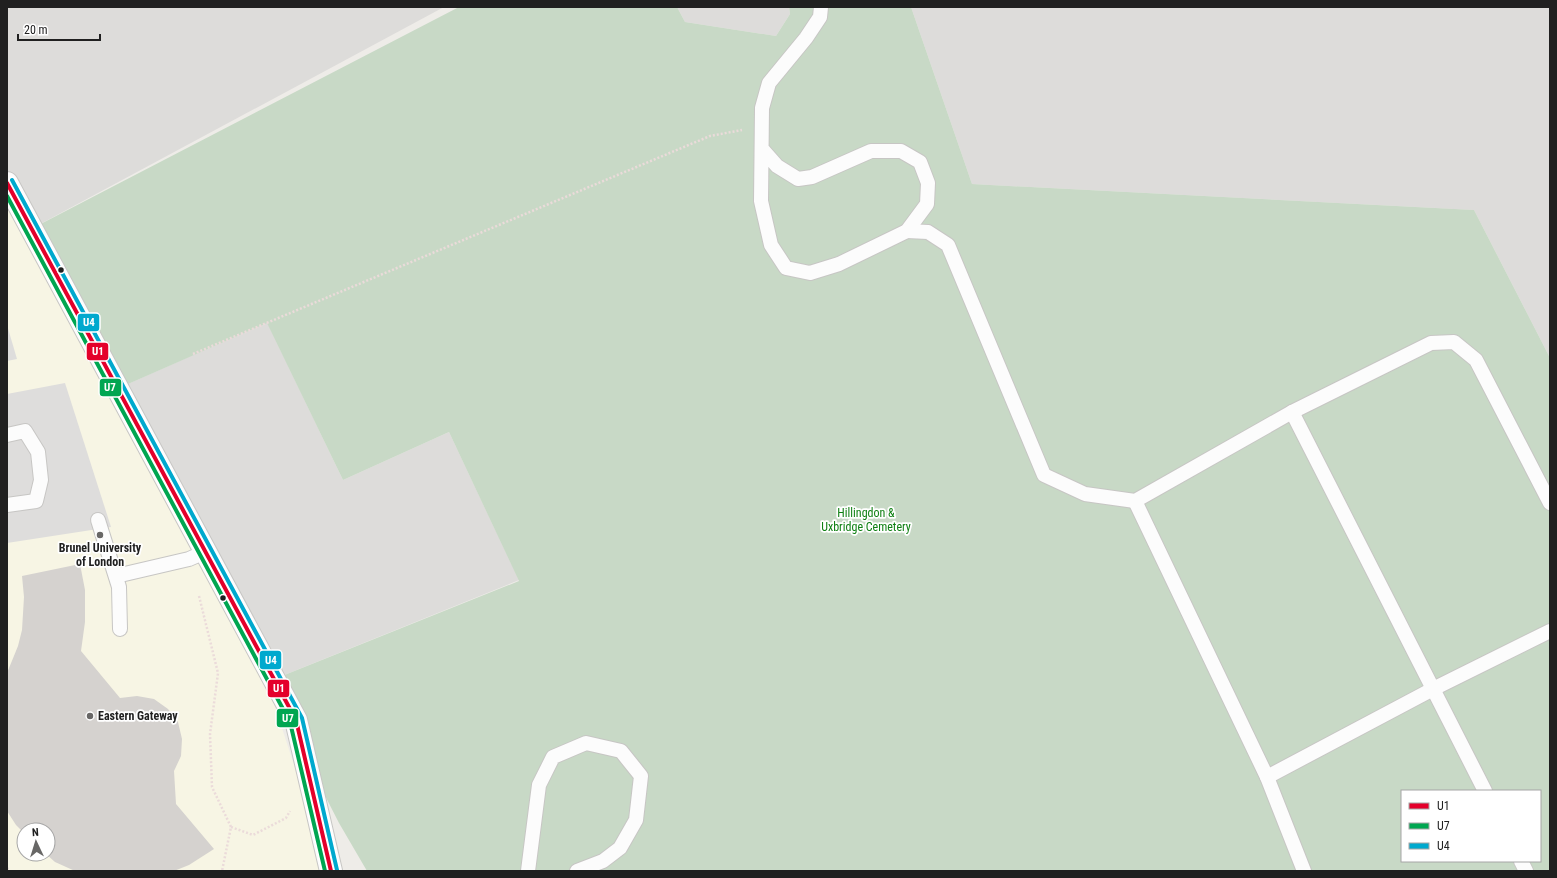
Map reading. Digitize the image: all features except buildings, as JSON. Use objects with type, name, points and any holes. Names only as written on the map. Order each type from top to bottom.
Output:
[{"type":"street","points":[[7,183],[197,556],[296,720],[331,871]]},
{"type":"lane","points":[[762,149],[777,166],[798,179],[812,177],[871,151],[901,151],[920,162],[928,183],[928,204],[908,231],[839,264],[810,273],[786,268],[771,245],[761,201],[762,108],[769,83],[806,38],[820,17],[821,7]]},
{"type":"lane","points":[[908,231],[928,232],[948,245],[1044,475],[1085,494],[1135,501],[1292,412],[1431,343],[1454,342],[1476,360],[1550,503]]},
{"type":"lane","points":[[1292,412],[1484,790]]},
{"type":"lane","points":[[7,435],[25,431],[38,452],[41,480],[36,501],[7,505]]},
{"type":"lane","points":[[1135,501],[1267,777],[1304,871]]},
{"type":"lane","points":[[98,520],[119,587],[120,629]]},
{"type":"lane","points":[[116,576],[197,556]]},
{"type":"lane","points":[[1267,777],[1433,689],[1550,631]]},
{"type":"lane","points":[[528,871],[539,785],[553,757],[586,743],[621,751],[641,776],[636,820],[620,848],[603,861],[577,871]]},
{"type":"lane","points":[[1522,862],[1526,871]]},
{"type":"path","points":[[193,354],[710,136],[734,130],[762,130]]},
{"type":"path","points":[[197,556],[218,673],[210,734],[212,787],[231,827],[222,871]]},
{"type":"path","points":[[231,827],[252,835],[286,818],[294,804]]},
{"type":"path","points":[[7,868],[10,871]]},
{"type":"shaded area","points":[[7,7],[444,7],[31,229],[7,183]]},
{"type":"shaded area","points":[[677,7],[789,7],[790,14],[776,36],[685,22]]},
{"type":"shaded area","points":[[911,7],[1550,7],[1550,358],[1474,210],[972,184]]},
{"type":"shaded area","name":"Brunel University of London","points":[[7,183],[267,682],[307,805],[339,871],[7,871]]},
{"type":"shaded area","points":[[267,322],[343,480],[449,432],[519,580],[267,682],[119,388]]},
{"type":"shaded area","points":[[7,325],[17,359],[7,361]]},
{"type":"shaded area","points":[[65,383],[111,527],[7,543],[7,394]]},
{"type":"green space","name":"Hillingdon & Uxbridge Cemetery","points":[[459,7],[677,7],[685,22],[776,36],[790,14],[789,7],[911,7],[972,184],[1474,210],[1550,358],[1550,871],[367,871],[339,823],[267,682],[519,581],[449,432],[343,480],[267,323],[119,388],[31,229]]},
{"type":"transit line","name":"U4","points":[[12,180],[302,718],[337,870]]},
{"type":"transit line","name":"U1","points":[[7,183],[296,720],[331,871]]},
{"type":"transit line","name":"U7","points":[[7,196],[290,722],[325,871]]},
{"type":"place","name":"Brunel University of London","points":[[100,535]]},
{"type":"place","name":"Eastern Gateway","points":[[90,716]]}]
